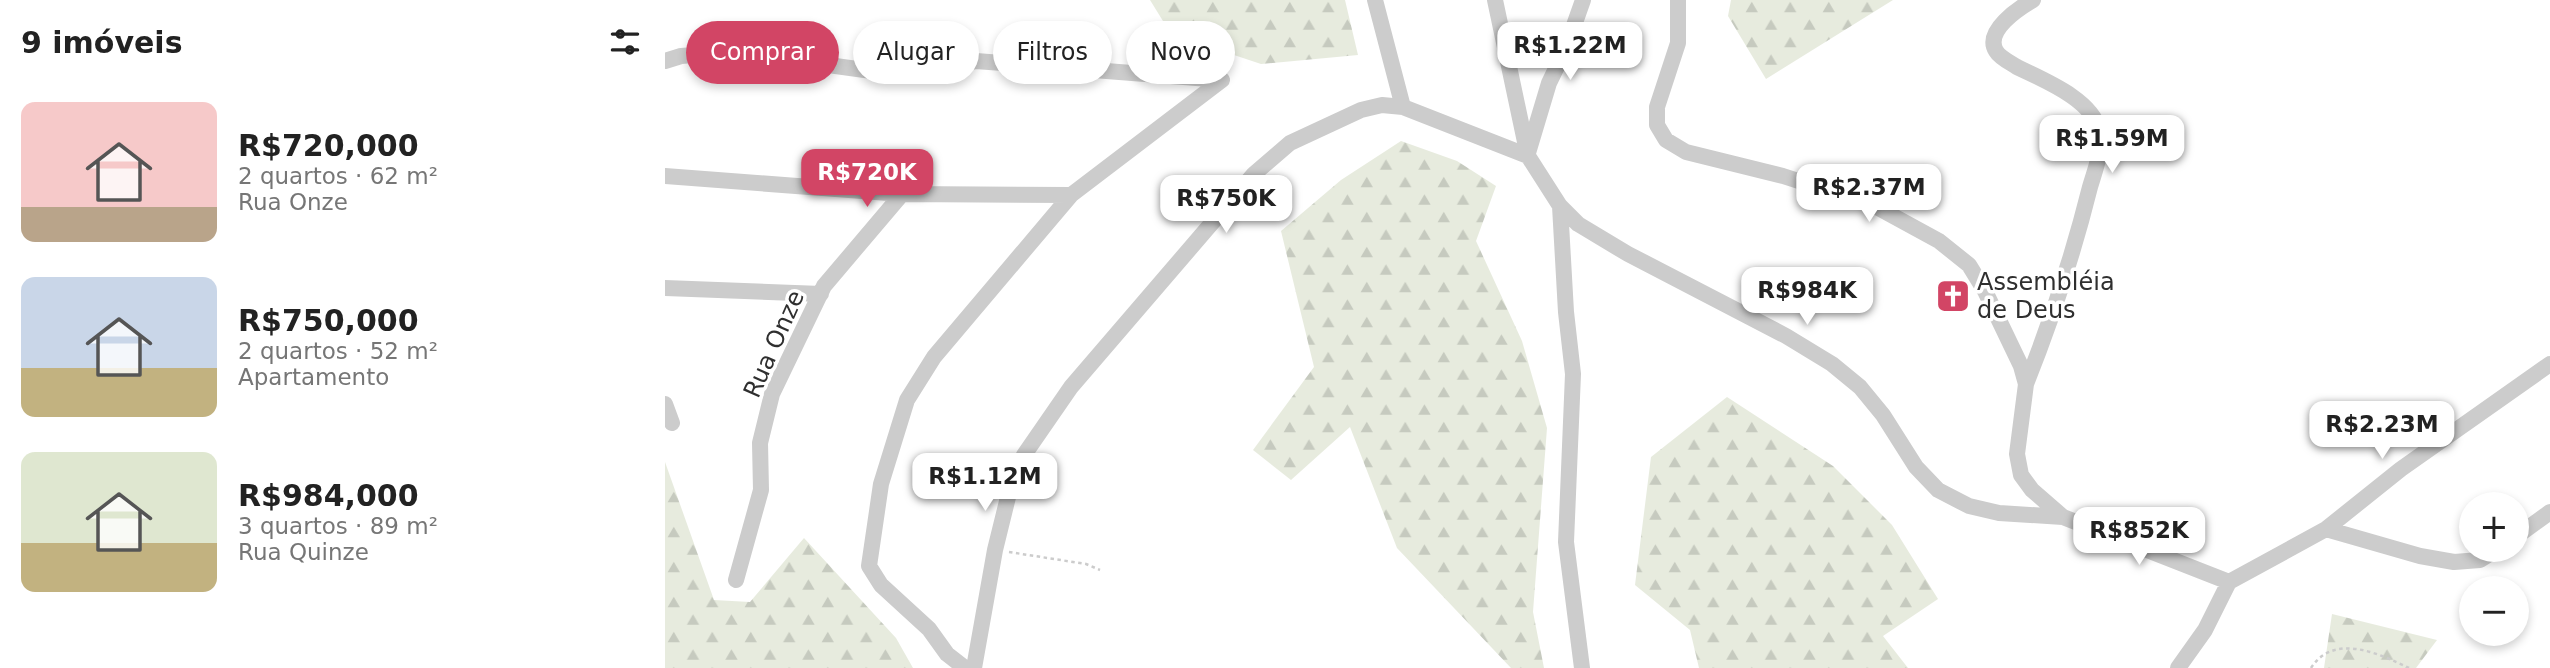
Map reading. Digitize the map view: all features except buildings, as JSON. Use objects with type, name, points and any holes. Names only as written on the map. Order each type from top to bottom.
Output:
[{"type":"street","points":[[1375,0],[1403,107]]},
{"type":"street","points":[[1495,0],[1528,156],[1560,205],[1578,224],[1628,254],[1786,336],[1832,364],[1860,387],[1916,467],[1938,490],[1969,506],[1999,513],[2063,517],[2229,582]]},
{"type":"street","points":[[1528,156],[1549,83],[1566,48],[1583,0]]},
{"type":"street","points":[[1678,0],[1678,43],[1657,107],[1657,125],[1666,140],[1686,152],[1783,176],[1873,205],[1939,241],[1969,265],[1985,291],[2021,366],[2026,384]]},
{"type":"street","points":[[2033,0],[2016,10],[2000,26],[1993,40],[1996,51],[2010,63],[2071,95],[2089,111],[2099,129],[2100,149],[2074,251],[2026,384],[2017,454],[2021,475],[2032,490],[2063,517]]},
{"type":"street","points":[[665,61],[681,56],[734,52],[908,76],[976,61],[1222,80],[1072,195],[934,357],[907,400],[881,484],[869,566],[881,585],[929,629],[947,654],[965,668]]},
{"type":"street","points":[[974,668],[995,550],[1011,485],[1024,455],[1071,387],[1255,174],[1290,143],[1337,119],[1382,105],[1403,107],[1528,156]]},
{"type":"street","points":[[665,176],[902,194],[1072,195]]},
{"type":"street","name":"Rua Onze","points":[[736,580],[761,490],[760,443],[772,394],[824,286],[902,194]]},
{"type":"street","points":[[1560,205],[1566,312],[1573,374],[1566,542],[1582,668]]},
{"type":"street","points":[[665,288],[821,294]]},
{"type":"street","points":[[2178,668],[2205,629],[2229,582],[2326,529],[2401,469],[2550,363]]},
{"type":"street","points":[[665,404],[672,423]]},
{"type":"street","points":[[2529,527],[2550,512]]},
{"type":"street","points":[[2326,529],[2420,556],[2459,561]]},
{"type":"path","points":[[995,550],[1086,564],[1100,570]]},
{"type":"path","points":[[2311,668],[2316,660],[2334,650],[2352,648],[2383,656],[2409,668]]},
{"type":"green space","points":[[1150,0],[1345,0],[1358,55],[1261,64],[1235,55],[1235,21],[1163,21]]},
{"type":"green space","points":[[1731,0],[1893,0],[1766,79],[1728,16]]},
{"type":"green space","points":[[1401,141],[1457,161],[1496,186],[1476,241],[1522,341],[1547,428],[1533,612],[1544,668],[1511,668],[1397,548],[1350,427],[1291,480],[1253,450],[1314,367],[1281,231],[1341,180]]},
{"type":"green space","points":[[1727,397],[1833,466],[1892,525],[1938,599],[1883,636],[1908,668],[1699,668],[1690,630],[1635,585],[1651,457]]},
{"type":"green space","points":[[665,462],[714,600],[750,602],[804,538],[896,638],[913,668],[665,668]]},
{"type":"green space","points":[[2332,614],[2437,640],[2416,668],[2324,668]]},
{"type":"place","name":"Assembléia de Deus","points":[[1953,296]]}]
